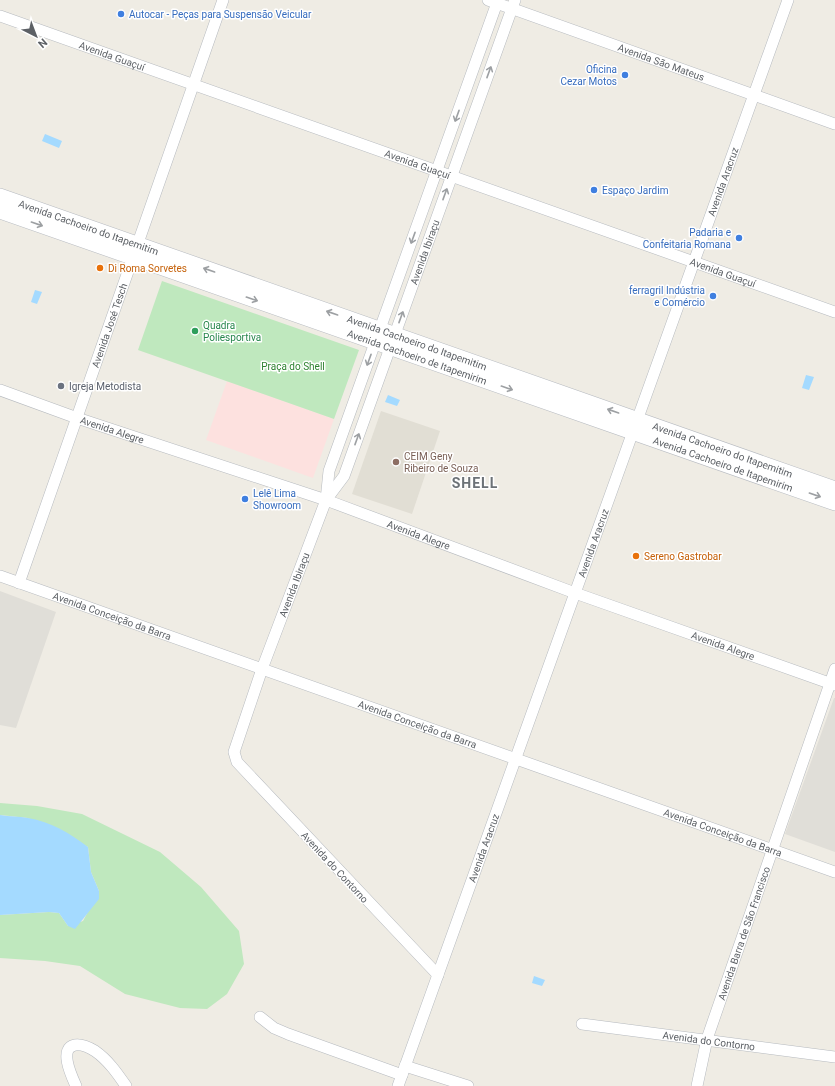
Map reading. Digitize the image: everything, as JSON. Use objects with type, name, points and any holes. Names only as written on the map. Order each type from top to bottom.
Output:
[{"type":"street","name":"Avenida José Tesch","points":[[19,583],[222,0]]},
{"type":"street","name":"Avenida Aracruz","points":[[402,1076],[788,0]]},
{"type":"street","name":"Avenida São Mateus","points":[[495,1],[513,4],[835,124]]},
{"type":"street","name":"Avenida Ibiraçu","points":[[234,757],[234,752],[262,669],[326,500],[329,470],[437,171],[495,1]]},
{"type":"street","name":"Avenida Ibiraçu","points":[[326,500],[344,476],[513,4]]},
{"type":"street","name":"Avenida Guaçuí","points":[[0,16],[835,312]]},
{"type":"street","name":"Avenida Cachoeiro do Itapemitim","points":[[0,196],[135,251]]},
{"type":"street","name":"Avenida Cachoeiro de Itapemirim","points":[[0,211],[135,251],[635,426],[835,503]]},
{"type":"street","name":"Avenida Alegre","points":[[0,390],[77,418],[326,500],[575,594],[832,684]]},
{"type":"street","name":"Avenida Cachoeiro do Itapemitim","points":[[635,426],[835,489]]},
{"type":"street","name":"Avenida Conceição da Barra","points":[[0,576],[835,872]]},
{"type":"street","name":"Avenida Barra de São Francisco","points":[[698,1086],[707,1039],[832,684],[835,669]]},
{"type":"street","name":"Avenida do Contorno","points":[[234,757],[237,762],[438,975]]},
{"type":"street","points":[[260,1017],[274,1028],[288,1034],[402,1076],[468,1086]]},
{"type":"street","name":"Avenida do Contorno","points":[[582,1024],[707,1039],[835,1057]]},
{"type":"street","points":[[76,1086],[68,1066],[66,1054],[69,1048],[73,1045],[80,1045],[95,1051],[114,1068],[126,1086]]},
{"type":"shaded area","points":[[227,381],[334,419],[313,478],[206,440]]},
{"type":"shaded area","name":"CEIM Geny Ribeiro de Souza","points":[[381,411],[440,431],[412,514],[352,494]]},
{"type":"shaded area","points":[[0,591],[56,612],[16,728],[0,725]]},
{"type":"shaded area","points":[[835,698],[835,852],[785,834]]},
{"type":"green space","name":"Praça do Shell","points":[[162,281],[359,350],[334,419],[138,350]]},
{"type":"green space","points":[[0,803],[37,806],[82,814],[160,852],[201,887],[239,931],[244,964],[227,994],[207,1009],[180,1008],[125,994],[80,966],[45,961],[0,958],[0,915],[49,912],[59,913],[68,926],[83,921],[99,891],[91,872],[88,847],[28,818],[0,815]]},
{"type":"water","points":[[45,134],[62,141],[59,148],[42,141]]},
{"type":"water","points":[[35,290],[42,292],[37,304],[31,302]]},
{"type":"water","points":[[806,375],[814,377],[809,390],[802,388]]},
{"type":"water","points":[[388,395],[400,400],[397,406],[385,402]]},
{"type":"water","points":[[0,815],[25,817],[45,822],[74,837],[88,847],[91,872],[99,891],[99,899],[75,929],[68,926],[59,913],[49,912],[0,915]]},
{"type":"water","points":[[534,976],[545,980],[542,986],[532,983]]},
{"type":"place","name":"Autocar - Peças para Suspensão Veicular","points":[[121,14]]},
{"type":"place","name":"Oficina Cezar Motos","points":[[625,75]]},
{"type":"place","name":"Espaço Jardim","points":[[594,190]]},
{"type":"place","name":"Padaria e Confeitaria Romana","points":[[739,238]]},
{"type":"place","name":"Di Roma Sorvetes","points":[[100,268]]},
{"type":"place","name":"ferragril Indústria e Comércio","points":[[713,296]]},
{"type":"place","name":"Quadra Poliesportiva","points":[[195,331]]},
{"type":"place","name":"Igreja Metodista","points":[[61,386]]},
{"type":"place","name":"CEIM Geny Ribeiro de Souza","points":[[396,462]]},
{"type":"place","name":"Lelê Lima Showroom","points":[[245,499]]},
{"type":"place","name":"Sereno Gastrobar","points":[[636,556]]},
{"type":"district","name":"SHELL","points":[[475,483]]}]
